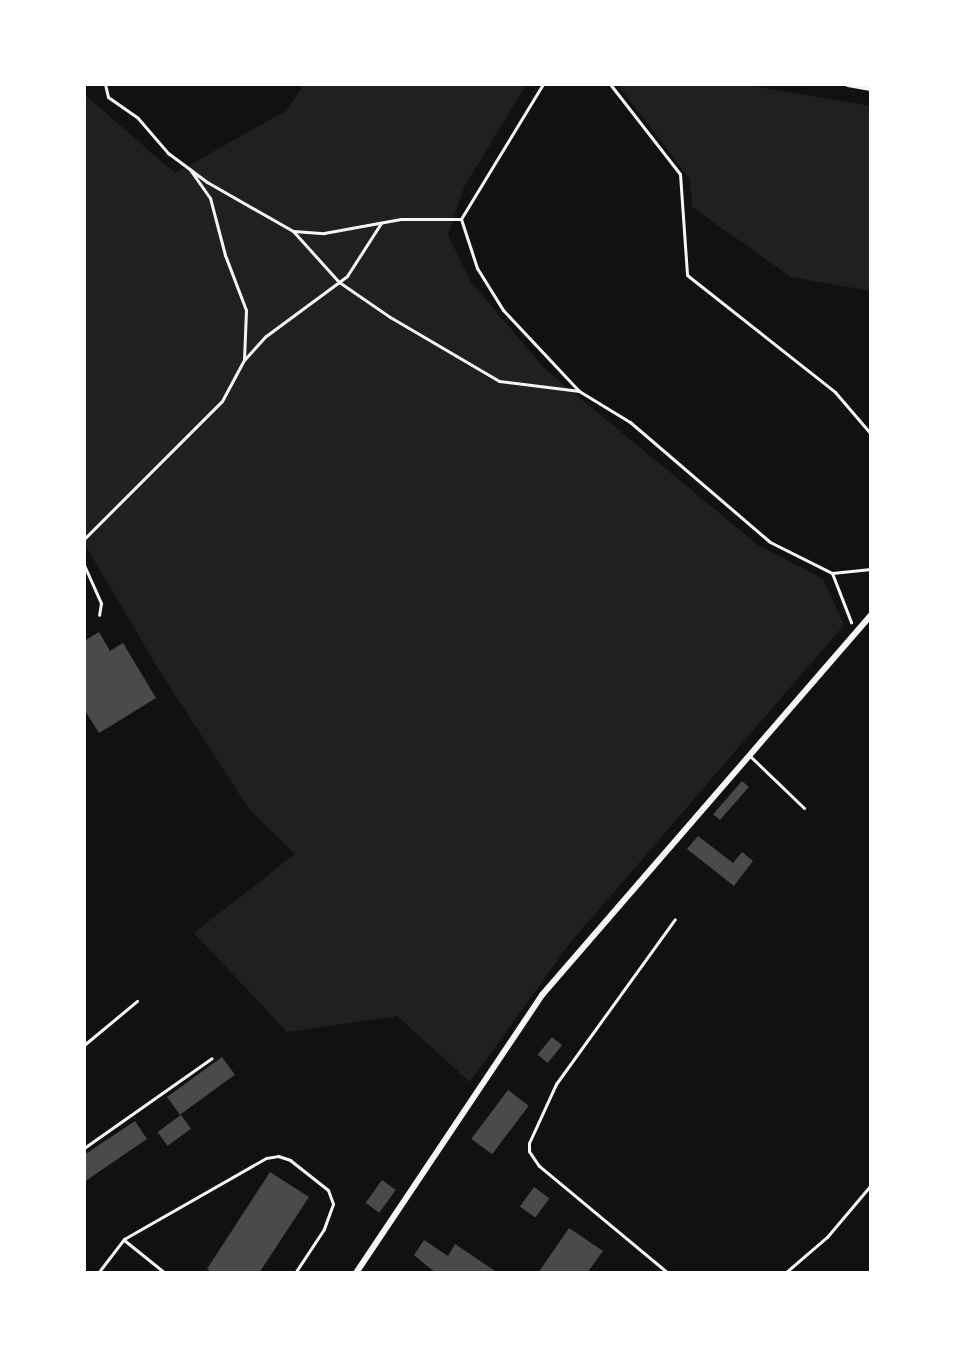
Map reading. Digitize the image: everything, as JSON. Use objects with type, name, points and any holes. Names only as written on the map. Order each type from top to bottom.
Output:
[{"type":"street","points":[[848,84],[871,88]]},
{"type":"street","points":[[356,1273],[542,995],[871,615]]},
{"type":"lane","points":[[749,754],[804,808]]},
{"type":"lane","points":[[668,1273],[539,1166],[529,1151],[529,1143],[556,1084],[675,919]]},
{"type":"lane","points":[[84,1045],[137,1001]]},
{"type":"lane","points":[[84,1148],[212,1058]]},
{"type":"lane","points":[[98,1273],[124,1239],[266,1158],[278,1156],[328,1190],[333,1204],[324,1229],[295,1273]]},
{"type":"lane","points":[[785,1273],[827,1237],[871,1185]]},
{"type":"lane","points":[[124,1239],[165,1273]]},
{"type":"path","points":[[105,84],[108,97],[137,117],[168,153],[190,169],[293,231],[339,282],[390,317],[499,381],[579,391]]},
{"type":"path","points":[[543,84],[461,219],[477,268],[503,310],[579,391],[630,422],[770,542],[832,573],[871,569]]},
{"type":"path","points":[[610,84],[680,174],[687,275],[836,392],[871,434]]},
{"type":"path","points":[[190,169],[210,198],[225,255],[246,310],[244,360]]},
{"type":"path","points":[[293,231],[324,233],[382,222],[461,219]]},
{"type":"path","points":[[84,539],[222,401],[244,360],[266,336],[347,276],[382,222]]},
{"type":"path","points":[[84,565],[101,603],[99,615]]},
{"type":"path","points":[[832,573],[855,632]]},
{"type":"shaded area","points":[[304,84],[527,84],[465,185],[448,235],[471,282],[544,368],[758,545],[823,579],[844,625],[570,943],[470,1082],[397,1016],[287,1032],[194,933],[295,854],[249,809],[157,667],[84,543],[84,94],[175,173],[286,111]]},
{"type":"shaded area","points":[[617,84],[740,84],[871,106],[871,291],[791,277],[692,207],[690,179]]},
{"type":"building","points":[[99,632],[110,651],[123,643],[156,698],[99,733],[84,709],[84,641]]},
{"type":"building","points":[[742,781],[749,787],[720,820],[713,814]]},
{"type":"building","points":[[698,836],[733,863],[742,852],[753,861],[734,886],[687,849]]},
{"type":"building","points":[[552,1037],[562,1045],[548,1063],[538,1055]]},
{"type":"building","points":[[222,1057],[235,1075],[180,1115],[167,1097]]},
{"type":"building","points":[[508,1090],[529,1106],[492,1154],[471,1139]]},
{"type":"building","points":[[181,1115],[191,1129],[168,1146],[158,1132]]},
{"type":"building","points":[[135,1121],[147,1139],[84,1182],[84,1155]]},
{"type":"building","points":[[270,1172],[309,1197],[259,1273],[213,1273],[207,1269]]},
{"type":"building","points":[[382,1180],[396,1190],[379,1213],[366,1203]]},
{"type":"building","points":[[534,1187],[549,1198],[535,1218],[520,1206]]},
{"type":"building","points":[[569,1228],[603,1251],[587,1273],[538,1273]]},
{"type":"building","points":[[424,1240],[448,1256],[455,1244],[498,1273],[436,1273],[414,1255]]}]
